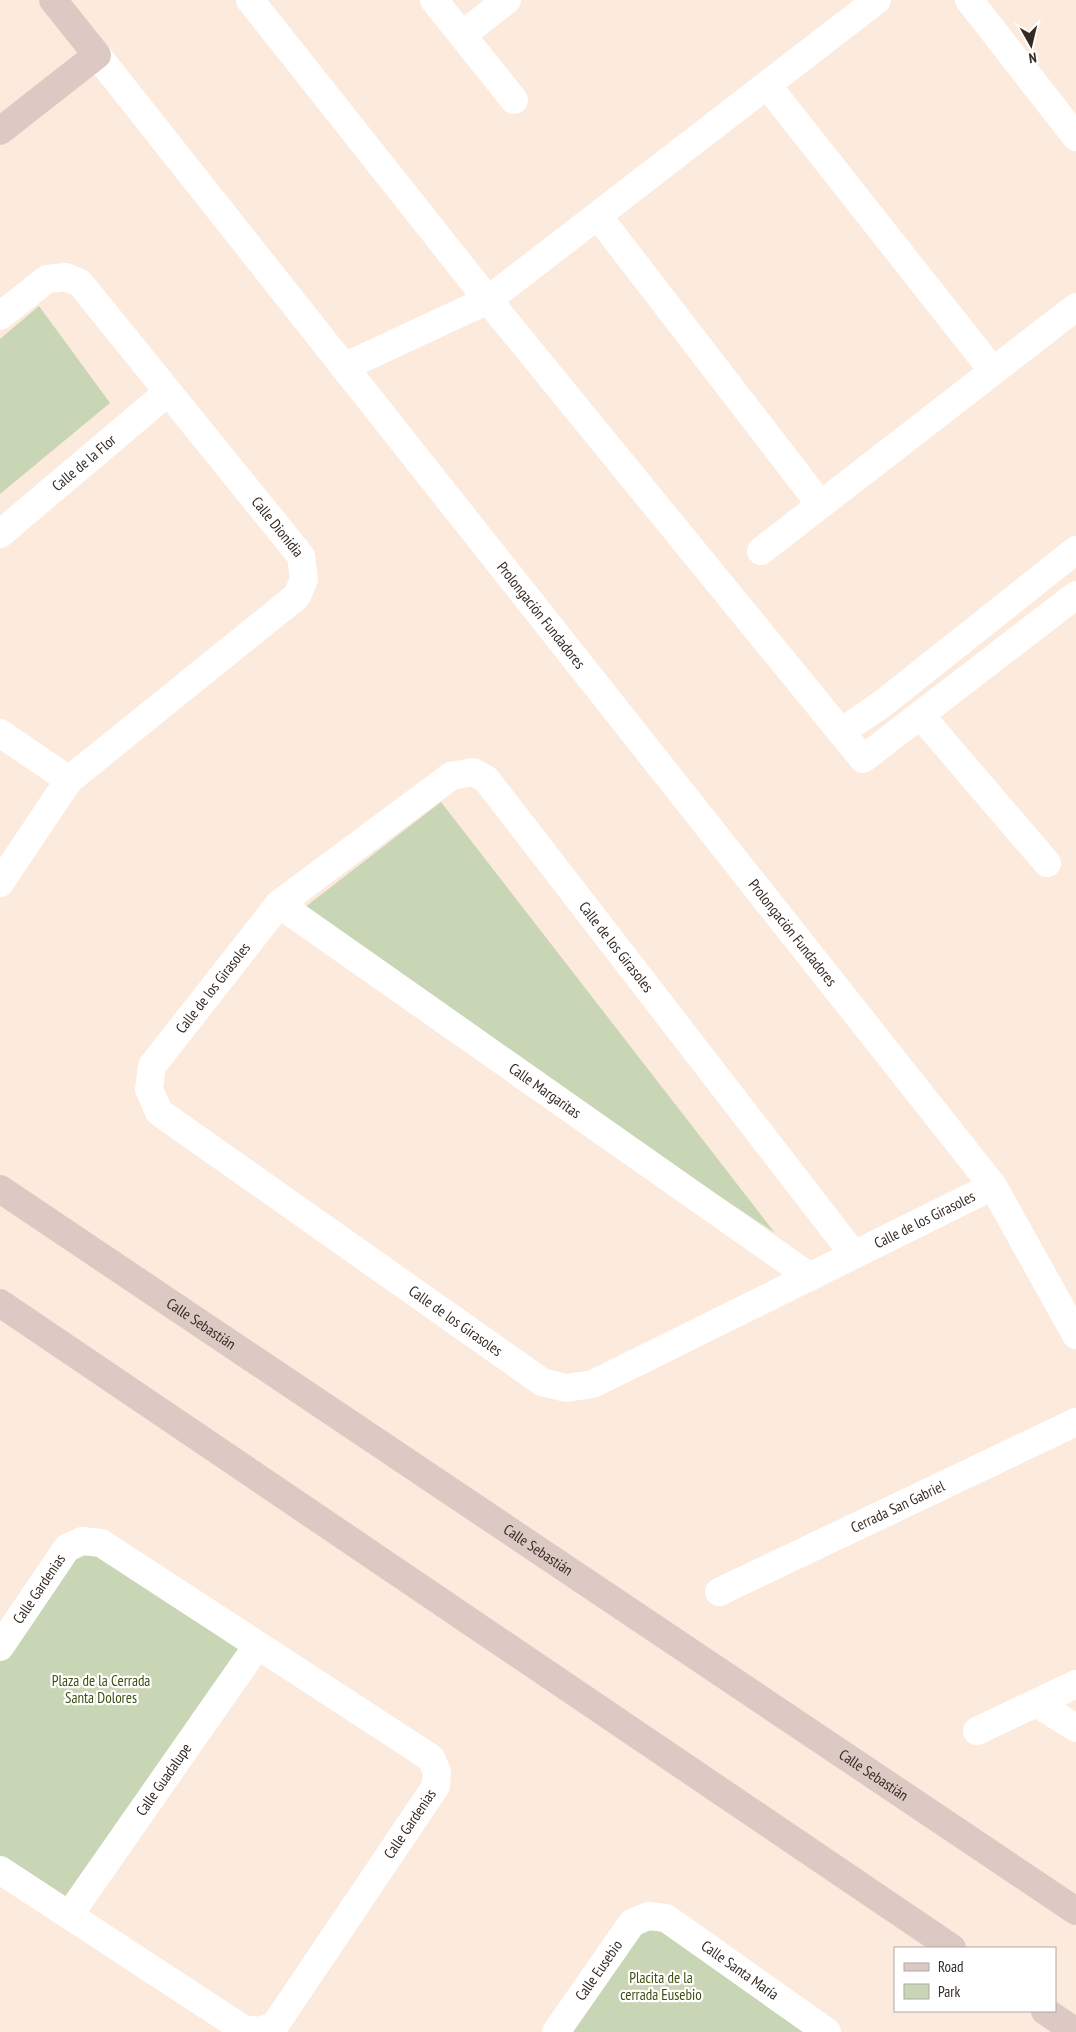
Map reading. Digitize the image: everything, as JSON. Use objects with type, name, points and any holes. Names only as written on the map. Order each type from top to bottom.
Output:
[{"type":"main road","points":[[0,131],[97,55],[54,0]]},
{"type":"main road","name":"Calle Sebastián","points":[[0,1189],[1076,1911]]},
{"type":"main road","points":[[0,1303],[951,1947]]},
{"type":"main road","points":[[1046,2012],[1076,2032]]},
{"type":"street","points":[[250,0],[488,300],[863,759],[1076,595]]},
{"type":"street","points":[[434,0],[514,100]]},
{"type":"street","points":[[462,35],[507,0]]},
{"type":"street","points":[[344,367],[488,300],[877,0]]},
{"type":"street","points":[[969,0],[1076,137]]},
{"type":"street","name":"Prolongación Fundadores","points":[[97,55],[993,1186],[1076,1335]]},
{"type":"street","points":[[767,85],[993,371]]},
{"type":"street","points":[[598,216],[820,504]]},
{"type":"street","name":"Calle Dionidia","points":[[0,316],[47,279],[66,277],[80,283],[301,556],[304,579],[297,596],[69,780],[0,884]]},
{"type":"street","points":[[761,551],[1076,307]]},
{"type":"street","name":"Calle de la Flor","points":[[0,534],[168,392]]},
{"type":"street","points":[[841,732],[882,704],[1076,550]]},
{"type":"street","points":[[921,716],[1047,863]]},
{"type":"street","points":[[0,733],[69,780]]},
{"type":"street","name":"Calle de los Girasoles","points":[[854,1254],[486,779],[472,772],[451,776],[279,904],[152,1066],[149,1089],[159,1112],[542,1382],[566,1388],[593,1384],[993,1186]]},
{"type":"street","name":"Calle Margaritas","points":[[279,904],[810,1276]]},
{"type":"street","name":"Cerrada San Gabriel","points":[[719,1592],[1076,1422]]},
{"type":"street","name":"Calle Gardenias","points":[[0,1647],[67,1548],[82,1541],[101,1543],[431,1758],[437,1772],[436,1786],[275,2025],[260,2031],[243,2029],[70,1914],[0,1870]]},
{"type":"street","name":"Calle Guadalupe","points":[[70,1914],[257,1646]]},
{"type":"street","points":[[977,1731],[1076,1684]]},
{"type":"street","points":[[1036,1703],[1076,1728]]},
{"type":"street","name":"Calle Eusebio","points":[[556,2032],[632,1923],[648,1916]]},
{"type":"street","name":"Calle Santa María","points":[[648,1916],[666,1918],[827,2032]]},
{"type":"green space","points":[[39,306],[110,403],[0,494],[0,339]]},
{"type":"green space","points":[[441,802],[775,1233],[296,914]]},
{"type":"green space","name":"Plaza de la Cerrada Santa Dolores","points":[[81,1543],[256,1645],[69,1913],[0,1869],[0,1657]]},
{"type":"green space","name":"Placita de la cerrada Eusebio","points":[[648,1922],[809,2032],[569,2032]]}]
